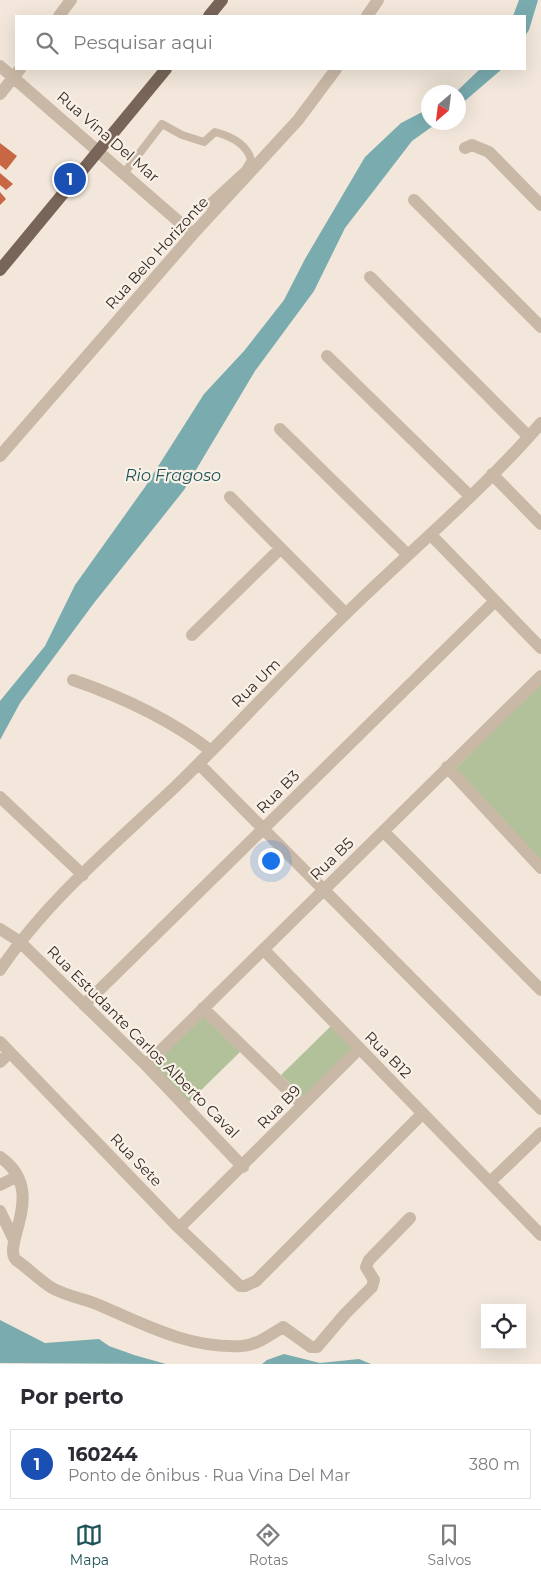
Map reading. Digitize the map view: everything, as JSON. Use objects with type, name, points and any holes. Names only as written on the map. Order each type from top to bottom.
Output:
[{"type":"main road","points":[[210,15],[219,1]]},
{"type":"main road","points":[[0,270],[165,70]]},
{"type":"street","points":[[60,15],[71,0]]},
{"type":"street","points":[[368,15],[378,0]]},
{"type":"street","name":"Rua Vina Del Mar","points":[[0,66],[17,73],[194,234]]},
{"type":"street","name":"Rua Belo Horizonte","points":[[0,456],[194,234],[298,120],[335,70]]},
{"type":"street","points":[[0,94],[17,73]]},
{"type":"street","points":[[465,148],[472,145],[489,152],[541,205]]},
{"type":"street","points":[[414,200],[541,327]]},
{"type":"street","points":[[370,277],[529,437]]},
{"type":"street","points":[[327,356],[469,495]]},
{"type":"street","name":"Rua Um","points":[[0,970],[19,941],[83,875],[198,764],[407,554],[431,534],[492,474],[541,423]]},
{"type":"street","points":[[280,429],[407,554]]},
{"type":"street","points":[[492,474],[541,524]]},
{"type":"street","points":[[230,497],[346,614]]},
{"type":"street","points":[[431,534],[541,648]]},
{"type":"street","points":[[192,636],[280,549]]},
{"type":"street","name":"Rua B3","points":[[84,1005],[495,601]]},
{"type":"street","name":"Rua B5","points":[[146,1065],[541,676]]},
{"type":"street","points":[[73,680],[163,718],[183,729],[211,751]]},
{"type":"street","points":[[198,764],[541,1109]]},
{"type":"street","points":[[447,768],[541,868]]},
{"type":"street","points":[[0,797],[83,875]]},
{"type":"street","points":[[384,832],[541,990]]},
{"type":"street","name":"Rua Estudante Carlos Alberto Caval","points":[[0,928],[19,941],[146,1065],[243,1167]]},
{"type":"street","name":"Rua B12","points":[[264,950],[541,1235]]},
{"type":"street","points":[[203,1008],[303,1105]]},
{"type":"street","name":"Rua Sete","points":[[0,1042],[4,1058],[235,1282],[245,1286],[256,1280],[423,1113]]},
{"type":"street","name":"Rua B9","points":[[179,1228],[243,1167],[359,1049]]},
{"type":"street","points":[[490,1182],[541,1133]]},
{"type":"street","points":[[0,1157],[12,1167],[24,1209],[11,1247],[12,1256],[52,1287],[170,1336],[207,1345],[242,1346],[254,1343],[286,1327],[315,1348],[344,1314],[372,1287],[374,1280],[366,1267],[369,1260],[410,1218]]},
{"type":"street","points":[[0,1185],[16,1177]]},
{"type":"street","points":[[0,1211],[14,1240]]},
{"type":"lane","points":[[125,172],[162,124],[182,135],[204,142],[215,132],[230,136],[249,151],[251,160],[245,170],[207,205]]},
{"type":"green space","points":[[541,682],[541,862],[452,772]]},
{"type":"green space","points":[[204,1015],[241,1051],[188,1103],[152,1066]]},
{"type":"green space","points":[[331,1026],[354,1049],[304,1098],[281,1075]]},
{"type":"water","points":[[519,0],[538,0],[526,34],[526,15],[513,15]]},
{"type":"water","points":[[479,70],[501,70],[466,100],[466,85],[463,85]]},
{"type":"water","name":"Rio Fragoso","points":[[421,113],[421,130],[427,130],[412,141],[345,228],[314,291],[255,371],[184,490],[94,603],[20,703],[0,740],[0,701],[45,646],[75,585],[145,487],[204,394],[244,351],[284,300],[305,259],[365,157],[401,123]]},
{"type":"water","points":[[0,1320],[45,1343],[99,1339],[109,1346],[166,1364],[0,1363]]},
{"type":"water","points":[[284,1354],[320,1363],[359,1359],[371,1364],[262,1364],[267,1360]]},
{"type":"building","points":[[0,143],[17,156],[6,170],[0,165]]},
{"type":"building","points":[[0,173],[13,184],[6,190],[0,185]]},
{"type":"building","points":[[0,192],[6,199],[0,205]]},
{"type":"place","name":"160244","points":[[70,179]]}]
